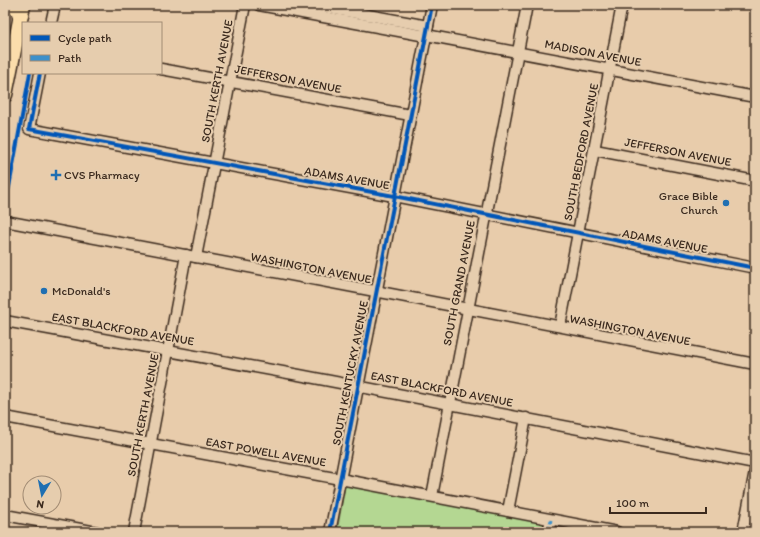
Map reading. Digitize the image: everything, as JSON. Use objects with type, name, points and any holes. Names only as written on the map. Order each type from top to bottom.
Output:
[{"type":"highway","points":[[5,8],[8,6],[15,6],[19,11],[21,11],[5,95]]},
{"type":"street","points":[[51,22],[55,5]]},
{"type":"street","name":"SOUTH KERTH AVENUE","points":[[134,532],[168,350],[214,163],[245,5]]},
{"type":"street","name":"MADISON AVENUE","points":[[259,5],[338,11]]},
{"type":"street","name":"MADISON AVENUE","points":[[313,5],[517,52],[755,97]]},
{"type":"street","name":"SOUTH KENTUCKY AVENUE","points":[[330,532],[432,5]]},
{"type":"street","name":"SOUTH GRAND AVENUE","points":[[432,496],[527,5]]},
{"type":"street","name":"SOUTH BEDFORD AVENUE","points":[[560,326],[622,5]]},
{"type":"street","name":"JEFFERSON AVENUE","points":[[162,69],[410,115]]},
{"type":"street","name":"ADAMS AVENUE","points":[[40,74],[29,129],[394,196],[578,234],[755,268]]},
{"type":"street","name":"JEFFERSON AVENUE","points":[[595,150],[755,181]]},
{"type":"street","name":"WASHINGTON AVENUE","points":[[5,221],[468,308],[755,364]]},
{"type":"street","name":"EAST BLACKFORD AVENUE","points":[[5,321],[168,350],[755,463]]},
{"type":"street","name":"EAST POWELL AVENUE","points":[[5,417],[432,496],[617,532]]},
{"type":"street","points":[[508,511],[526,418]]},
{"type":"street","points":[[743,532],[755,471]]},
{"type":"street","points":[[5,515],[97,532]]},
{"type":"street","points":[[548,532],[551,520]]},
{"type":"green space","points":[[348,486],[548,524],[545,532],[337,532],[345,487]]},
{"type":"marked path","points":[[548,532],[551,520]]},
{"type":"cycle path","points":[[330,532],[432,5]]},
{"type":"cycle path","points":[[5,200],[9,187],[30,74]]},
{"type":"cycle path","points":[[40,74],[29,129],[394,196],[755,268]]},
{"type":"place","name":"CVS Pharmacy","points":[[56,175]]},
{"type":"place","name":"Grace Bible Church","points":[[726,203]]},
{"type":"place","name":"McDonald's","points":[[44,291]]}]
